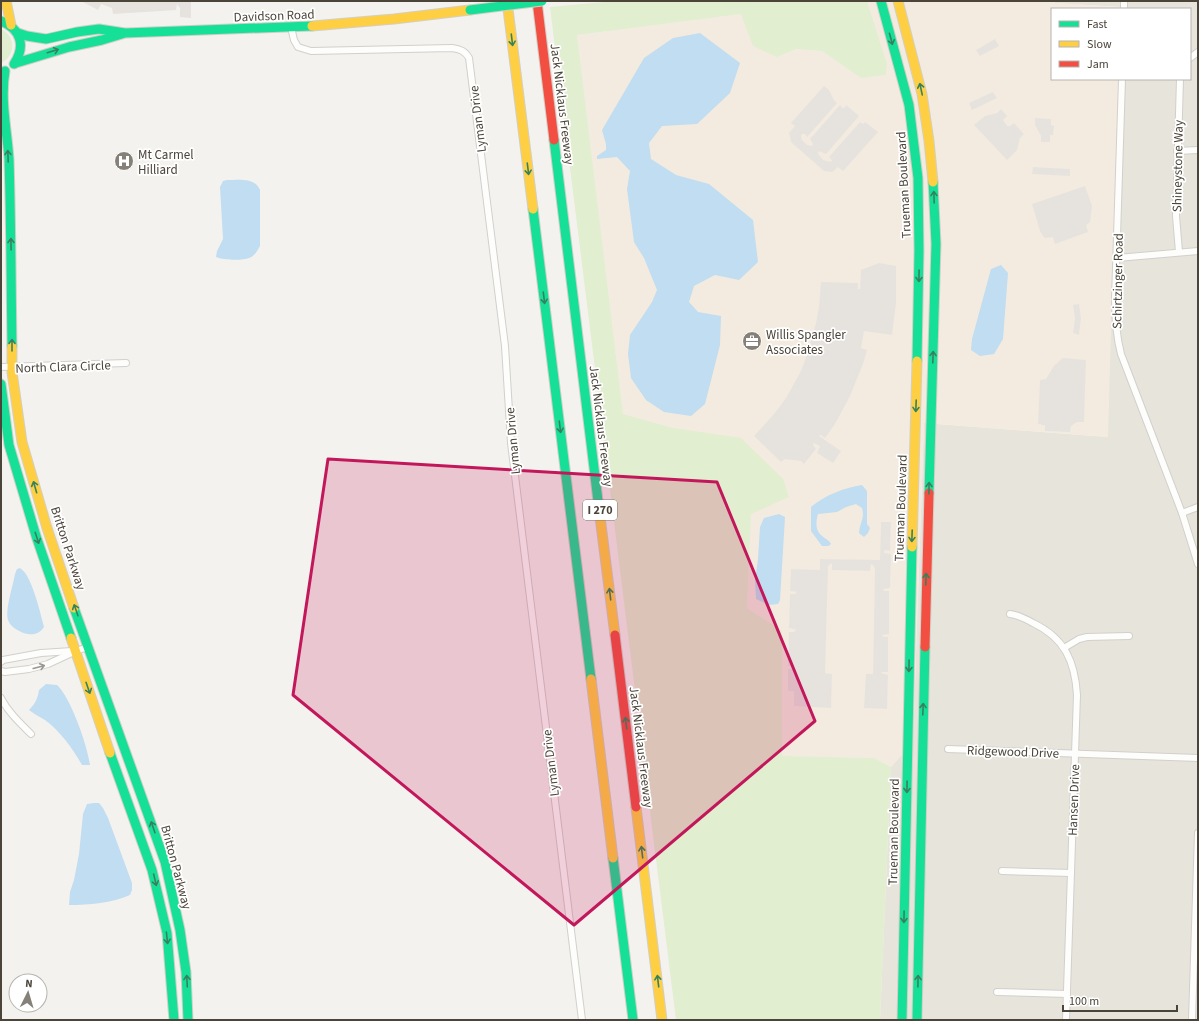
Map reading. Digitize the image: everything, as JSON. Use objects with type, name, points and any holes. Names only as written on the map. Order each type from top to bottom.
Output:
[{"type":"main road","points":[[6,1],[11,25]]},
{"type":"main road","name":"I 270","points":[[507,1],[633,1020]]},
{"type":"main road","name":"Jack Nicklaus Freeway","points":[[537,1],[662,1020]]},
{"type":"main road","name":"Davidson Road","points":[[18,33],[46,39],[77,32],[100,29],[125,33],[291,27],[394,19],[542,1]]},
{"type":"main road","name":"Trueman Boulevard","points":[[881,1],[910,105],[918,178],[919,258],[902,1020]]},
{"type":"main road","points":[[898,1],[913,54],[924,106],[933,177],[936,244],[922,736],[922,806],[917,1020]]},
{"type":"main road","points":[[1,21],[11,25],[18,33],[21,51],[16,62],[3,71]]},
{"type":"main road","name":"Davidson Road","points":[[16,62],[69,46],[102,40],[125,33]]},
{"type":"main road","name":"Britton Parkway","points":[[3,71],[2,100],[8,147],[10,188],[12,368],[22,442],[47,528],[165,862],[180,930],[186,972],[188,1020]]},
{"type":"main road","name":"Britton Parkway","points":[[1,384],[9,445],[36,536],[152,870],[167,933],[174,1020]]},
{"type":"street","name":"Lyman Drive","points":[[291,27],[294,40],[298,47],[311,51],[459,48],[466,52],[469,58],[505,346],[511,443],[582,1020]]},
{"type":"street","name":"Schirtzinger Road","points":[[1122,80],[1115,318],[1117,338],[1182,513],[1198,564]]},
{"type":"street","name":"Shineystone Way","points":[[1179,252],[1176,216],[1180,80]]},
{"type":"street","points":[[1177,151],[1198,150]]},
{"type":"street","points":[[1117,258],[1198,250]]},
{"type":"street","name":"North Clara Circle","points":[[1,367],[12,368],[126,363]]},
{"type":"street","points":[[1182,513],[1198,507]]},
{"type":"street","name":"Hansen Drive","points":[[1010,614],[1017,615],[1043,628],[1054,637],[1064,648],[1069,657],[1076,679],[1077,695],[1066,1020]]},
{"type":"street","points":[[1064,648],[1079,639],[1087,637],[1128,636]]},
{"type":"street","points":[[1,671],[5,672],[29,669],[48,664],[88,647]]},
{"type":"street","points":[[1,662],[3,660],[41,653],[76,651]]},
{"type":"street","points":[[1,698],[4,705],[31,734]]},
{"type":"street","name":"Ridgewood Drive","points":[[948,748],[1198,758]]},
{"type":"street","points":[[1192,1020],[1198,833]]},
{"type":"street","points":[[1002,871],[1071,873]]},
{"type":"street","points":[[997,992],[1067,994]]},
{"type":"highlighted area","points":[[328,459],[717,482],[815,721],[574,925],[293,695]]},
{"type":"shaded area","points":[[81,1],[191,1],[191,18],[180,17],[180,8],[177,4],[176,10],[113,14],[112,8],[101,4],[98,10]]},
{"type":"shaded area","points":[[867,1],[1054,1],[1055,3],[1120,7],[1051,8],[1051,80],[1118,80],[1108,437],[924,423],[913,742],[891,767],[874,758],[782,756],[781,631],[747,608],[751,513],[789,497],[673,428],[623,414],[577,35],[741,14],[777,57],[796,49],[822,51],[861,78],[886,75],[887,64]]},
{"type":"shaded area","points":[[1054,1],[1198,1],[1198,1020],[880,1020],[891,767],[913,742],[924,423],[1107,437],[1118,80],[1191,80],[1191,8],[1120,8],[1055,3]]},
{"type":"shaded area","points":[[995,39],[999,46],[980,56],[976,50]]},
{"type":"shaded area","points":[[824,86],[829,90],[837,103],[807,137],[805,134],[802,134],[802,140],[807,145],[812,146],[813,144],[810,139],[840,105],[843,108],[846,105],[859,116],[826,154],[819,151],[818,153],[823,160],[831,162],[832,160],[829,157],[860,122],[863,124],[865,122],[878,132],[843,171],[838,167],[832,172],[824,171],[791,142],[789,133],[795,126],[791,123]]},
{"type":"shaded area","points":[[993,92],[997,98],[972,110],[969,103]]},
{"type":"shaded area","points":[[1001,109],[1007,116],[1003,120],[1007,126],[1014,123],[1024,134],[1020,138],[1017,150],[1007,160],[974,125],[985,116],[997,113]]},
{"type":"shaded area","points":[[1035,118],[1051,119],[1051,125],[1054,126],[1053,135],[1050,135],[1050,142],[1041,142],[1041,136],[1035,125]]},
{"type":"shaded area","points":[[1033,167],[1070,169],[1070,176],[1032,174]]},
{"type":"shaded area","points":[[1085,186],[1092,206],[1090,222],[1086,225],[1088,232],[1055,244],[1053,237],[1045,238],[1040,231],[1032,204]]},
{"type":"shaded area","points":[[879,263],[896,266],[896,303],[892,335],[864,331],[861,348],[867,350],[850,396],[835,424],[825,438],[821,435],[819,436],[841,451],[833,463],[817,453],[820,446],[814,443],[813,445],[816,449],[804,464],[801,461],[785,459],[781,462],[754,436],[786,398],[801,371],[816,323],[821,282],[858,283],[858,289],[860,289],[861,270]]},
{"type":"shaded area","points":[[1079,304],[1081,318],[1079,335],[1073,333],[1075,318],[1073,305]]},
{"type":"shaded area","points":[[1063,358],[1086,360],[1084,422],[1077,422],[1071,426],[1070,432],[1045,431],[1045,425],[1038,424],[1040,380],[1046,379],[1054,366]]},
{"type":"shaded area","points":[[881,522],[891,522],[890,551],[885,550],[884,552],[891,554],[890,588],[883,589],[884,591],[889,591],[889,634],[882,635],[884,637],[888,637],[888,672],[881,673],[888,675],[887,709],[864,708],[866,674],[873,674],[875,571],[874,566],[871,564],[870,571],[832,570],[832,563],[828,566],[825,673],[832,674],[831,708],[794,706],[794,691],[788,691],[788,669],[795,668],[794,666],[788,666],[789,632],[794,632],[796,630],[789,628],[790,594],[795,594],[797,592],[790,591],[791,569],[820,570],[820,559],[880,560]]},
{"type":"green space","points":[[615,1],[867,1],[887,64],[886,75],[861,78],[822,51],[796,49],[777,57],[753,46],[741,14],[577,35],[623,414],[673,428],[741,438],[783,479],[789,497],[751,514],[747,608],[782,631],[782,756],[874,758],[891,767],[880,1020],[676,1020],[550,7]]},
{"type":"green space","points":[[1,29],[6,32],[12,41],[12,51],[6,60],[1,63]]},
{"type":"water","points":[[700,33],[740,63],[730,93],[697,124],[662,126],[649,143],[651,159],[676,175],[709,184],[753,220],[758,262],[739,280],[715,275],[694,286],[689,302],[698,312],[721,316],[720,345],[705,404],[691,416],[664,412],[646,400],[631,378],[628,354],[630,335],[652,302],[657,290],[644,258],[634,242],[627,189],[630,171],[617,157],[597,159],[597,156],[606,150],[602,130],[644,58],[673,38]]},
{"type":"water","points":[[223,181],[250,181],[258,186],[260,190],[260,246],[254,255],[242,260],[216,257],[217,251],[223,239],[220,187]]},
{"type":"water","points":[[1001,265],[1008,273],[1003,339],[994,354],[980,356],[971,350],[972,339],[991,269]]},
{"type":"water","points":[[862,485],[867,491],[867,524],[870,528],[868,533],[864,537],[859,533],[863,511],[862,508],[856,504],[837,512],[818,514],[816,522],[818,531],[831,544],[828,546],[822,546],[811,531],[811,507],[822,499],[835,493]]},
{"type":"water","points":[[779,514],[785,517],[780,600],[778,604],[769,605],[756,599],[755,581],[760,527],[764,518]]},
{"type":"water","points":[[20,568],[32,586],[44,627],[41,631],[35,634],[28,634],[19,631],[9,623],[8,620],[8,604],[15,574],[17,569]]},
{"type":"water","points":[[46,684],[57,685],[73,710],[89,757],[90,765],[82,765],[71,747],[61,735],[45,720],[29,710],[36,701],[39,690]]},
{"type":"water","points":[[99,803],[108,818],[132,883],[132,890],[130,895],[108,902],[69,905],[70,892],[79,854],[83,814],[87,804]]},
{"type":"traffic: fast","points":[[470,10],[542,1]]},
{"type":"traffic: fast","points":[[881,1],[909,105],[918,178],[919,251],[917,361]]},
{"type":"traffic: fast","points":[[1,21],[8,24],[17,33],[20,39],[20,51],[14,64]]},
{"type":"traffic: fast","points":[[18,33],[46,39],[99,29],[125,33],[312,26]]},
{"type":"traffic: fast","points":[[16,63],[69,47],[122,34]]},
{"type":"traffic: fast","points":[[5,71],[3,93],[9,159],[12,346]]},
{"type":"traffic: fast","points":[[554,140],[599,509]]},
{"type":"traffic: fast","points":[[929,493],[936,244],[933,182]]},
{"type":"traffic: fast","points":[[533,209],[591,679]]},
{"type":"traffic: fast","points":[[1,384],[9,445],[36,536],[71,638]]},
{"type":"traffic: fast","points":[[902,1020],[912,547]]},
{"type":"traffic: fast","points":[[74,608],[165,862],[180,930],[186,972],[188,1020]]},
{"type":"traffic: fast","points":[[917,1020],[925,647]]},
{"type":"traffic: fast","points":[[110,753],[152,870],[167,933],[174,1020]]},
{"type":"traffic: fast","points":[[613,858],[633,1020]]},
{"type":"traffic: slow","points":[[6,1],[11,25]]},
{"type":"traffic: slow","points":[[507,1],[533,209]]},
{"type":"traffic: slow","points":[[898,1],[922,94],[933,182]]},
{"type":"traffic: slow","points":[[312,26],[394,19],[470,10]]},
{"type":"traffic: slow","points":[[12,346],[12,372],[22,442],[47,528],[74,608]]},
{"type":"traffic: slow","points":[[912,547],[917,361]]},
{"type":"traffic: slow","points":[[599,509],[615,635]]},
{"type":"traffic: slow","points":[[71,638],[110,753]]},
{"type":"traffic: slow","points":[[591,679],[613,858]]},
{"type":"traffic: slow","points":[[636,807],[662,1020]]},
{"type":"traffic: jam","points":[[537,1],[554,140]]},
{"type":"traffic: jam","points":[[925,647],[929,493]]},
{"type":"traffic: jam","points":[[615,635],[636,807]]},
{"type":"place","name":"Mt Carmel Hilliard","points":[[124,161]]},
{"type":"place","name":"Willis Spangler Associates","points":[[752,341]]}]
